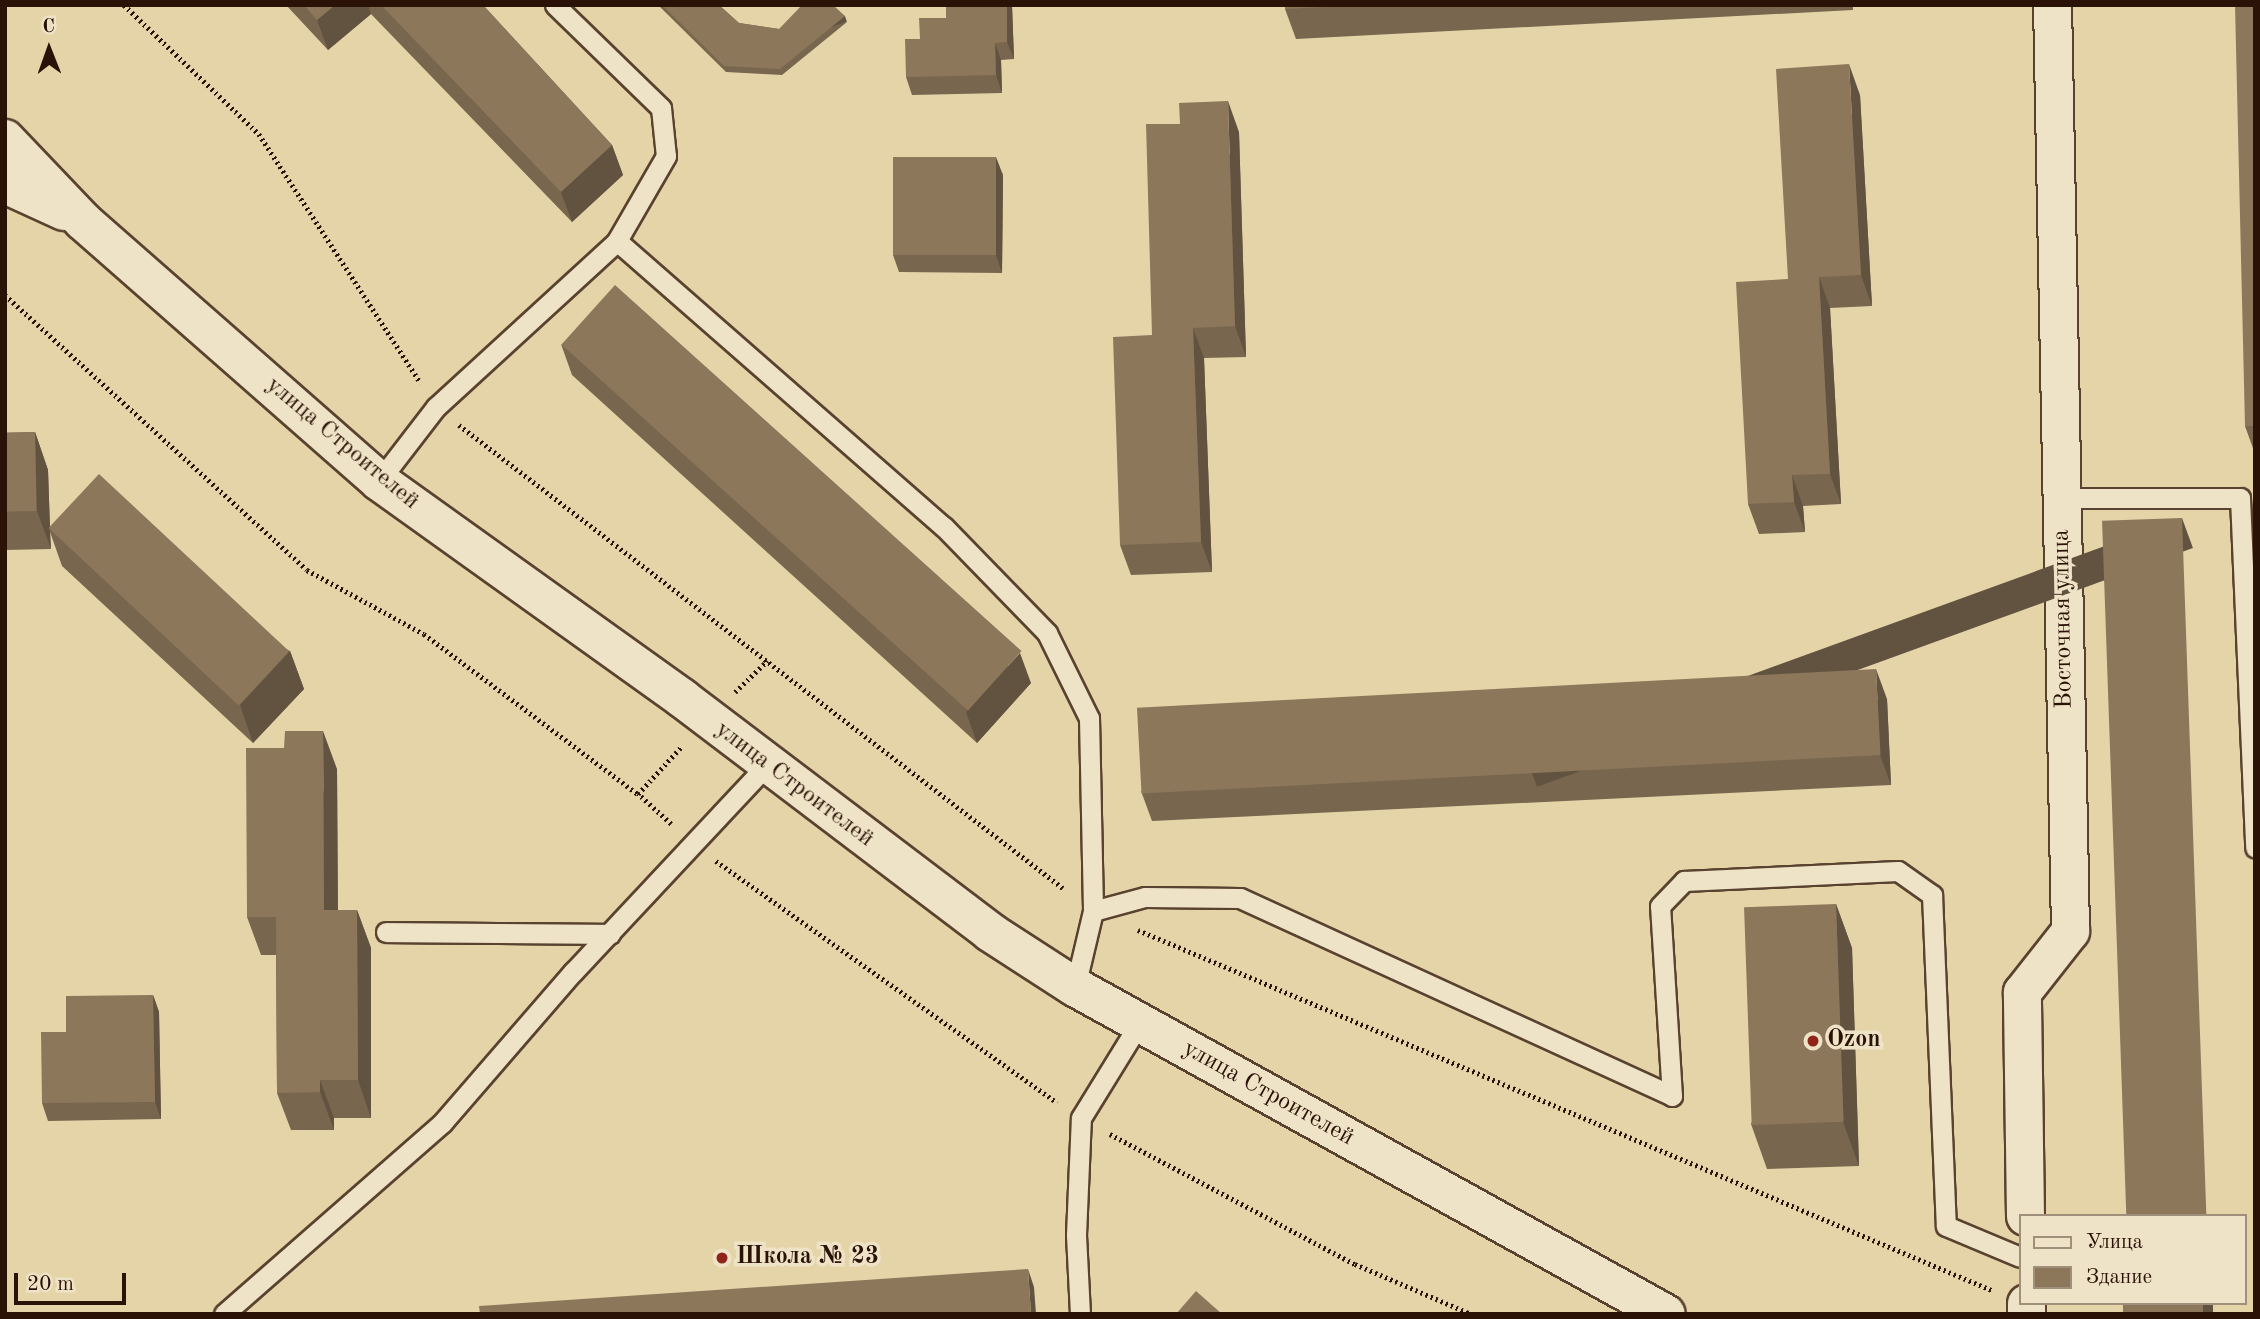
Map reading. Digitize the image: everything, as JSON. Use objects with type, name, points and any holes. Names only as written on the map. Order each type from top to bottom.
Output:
[{"type":"main road","name":"улица Строителей","points":[[5,139],[83,221],[379,481],[708,719],[990,932],[1075,987],[1666,1314]]},
{"type":"main road","points":[[5,184],[83,221]]},
{"type":"street","name":"Восточная улица","points":[[2025,1214],[2022,992],[2070,930],[2052,5]]},
{"type":"lane","points":[[379,481],[436,407],[617,241],[666,156],[661,108],[555,5]]},
{"type":"lane","points":[[617,241],[944,527],[1047,633],[1089,718],[1093,911],[1075,987]]},
{"type":"lane","points":[[2062,498],[2247,498],[2255,848]]},
{"type":"lane","points":[[224,1314],[442,1123],[610,934],[767,765]]},
{"type":"lane","points":[[1093,911],[1145,897],[1241,898],[1672,1096],[1660,906],[1684,881],[1898,871],[1932,895],[1946,1226],[2018,1256]]},
{"type":"lane","points":[[386,932],[610,934]]},
{"type":"lane","points":[[1080,1314],[1076,1235],[1082,1118],[1140,1022]]},
{"type":"path","points":[[124,5],[259,134],[436,407],[1093,911],[2018,1304]]},
{"type":"path","points":[[5,295],[307,570],[424,634],[638,794],[694,845],[955,1033],[1082,1118],[1354,1264],[1471,1314]]},
{"type":"path","points":[[638,794],[766,661]]},
{"type":"building","points":[[304,5],[335,5],[317,20]]},
{"type":"building","points":[[381,5],[483,5],[612,145],[561,192]]},
{"type":"building","points":[[662,5],[719,5],[739,23],[779,29],[802,5],[833,5],[845,16],[780,69],[724,66]]},
{"type":"building","points":[[946,5],[1007,5],[1007,42],[995,43],[996,75],[906,77],[905,39],[920,39],[919,18],[946,18]]},
{"type":"building","points":[[1285,5],[1359,5],[1285,9]]},
{"type":"building","points":[[2235,5],[2255,5],[2255,426],[2245,426]]},
{"type":"building","points":[[1849,64],[1861,275],[1819,277],[1830,474],[1792,475],[1794,502],[1748,504],[1736,282],[1788,279],[1776,69]]},
{"type":"building","points":[[1228,101],[1235,326],[1193,328],[1201,542],[1120,545],[1113,337],[1152,335],[1146,124],[1180,124],[1179,103]]},
{"type":"building","points":[[893,157],[996,157],[996,255],[893,255]]},
{"type":"building","points":[[615,285],[1022,651],[968,710],[561,344]]},
{"type":"building","points":[[35,432],[36,511],[6,512],[5,433]]},
{"type":"building","points":[[99,474],[289,651],[239,705],[49,528]]},
{"type":"building","points":[[2182,518],[2206,1214],[2126,1214],[2102,521]]},
{"type":"building","points":[[1876,669],[1881,755],[1142,794],[1137,708]]},
{"type":"building","points":[[285,731],[323,731],[324,910],[357,910],[358,1080],[320,1080],[320,1092],[277,1093],[276,917],[247,917],[246,748],[284,748]]},
{"type":"building","points":[[1836,904],[1844,1122],[1752,1125],[1744,907]]},
{"type":"building","points":[[153,995],[155,1102],[42,1103],[41,1032],[66,1032],[66,996]]},
{"type":"building","points":[[1028,1269],[1031,1314],[480,1314],[479,1306]]},
{"type":"building","points":[[1196,1291],[1222,1314],[1176,1314]]},
{"type":"building","points":[[2123,1305],[2203,1305],[2203,1314],[2123,1314]]},
{"type":"place","name":"Ozon","points":[[1813,1041]]},
{"type":"place","name":"Школа № 23","points":[[722,1258]]}]
